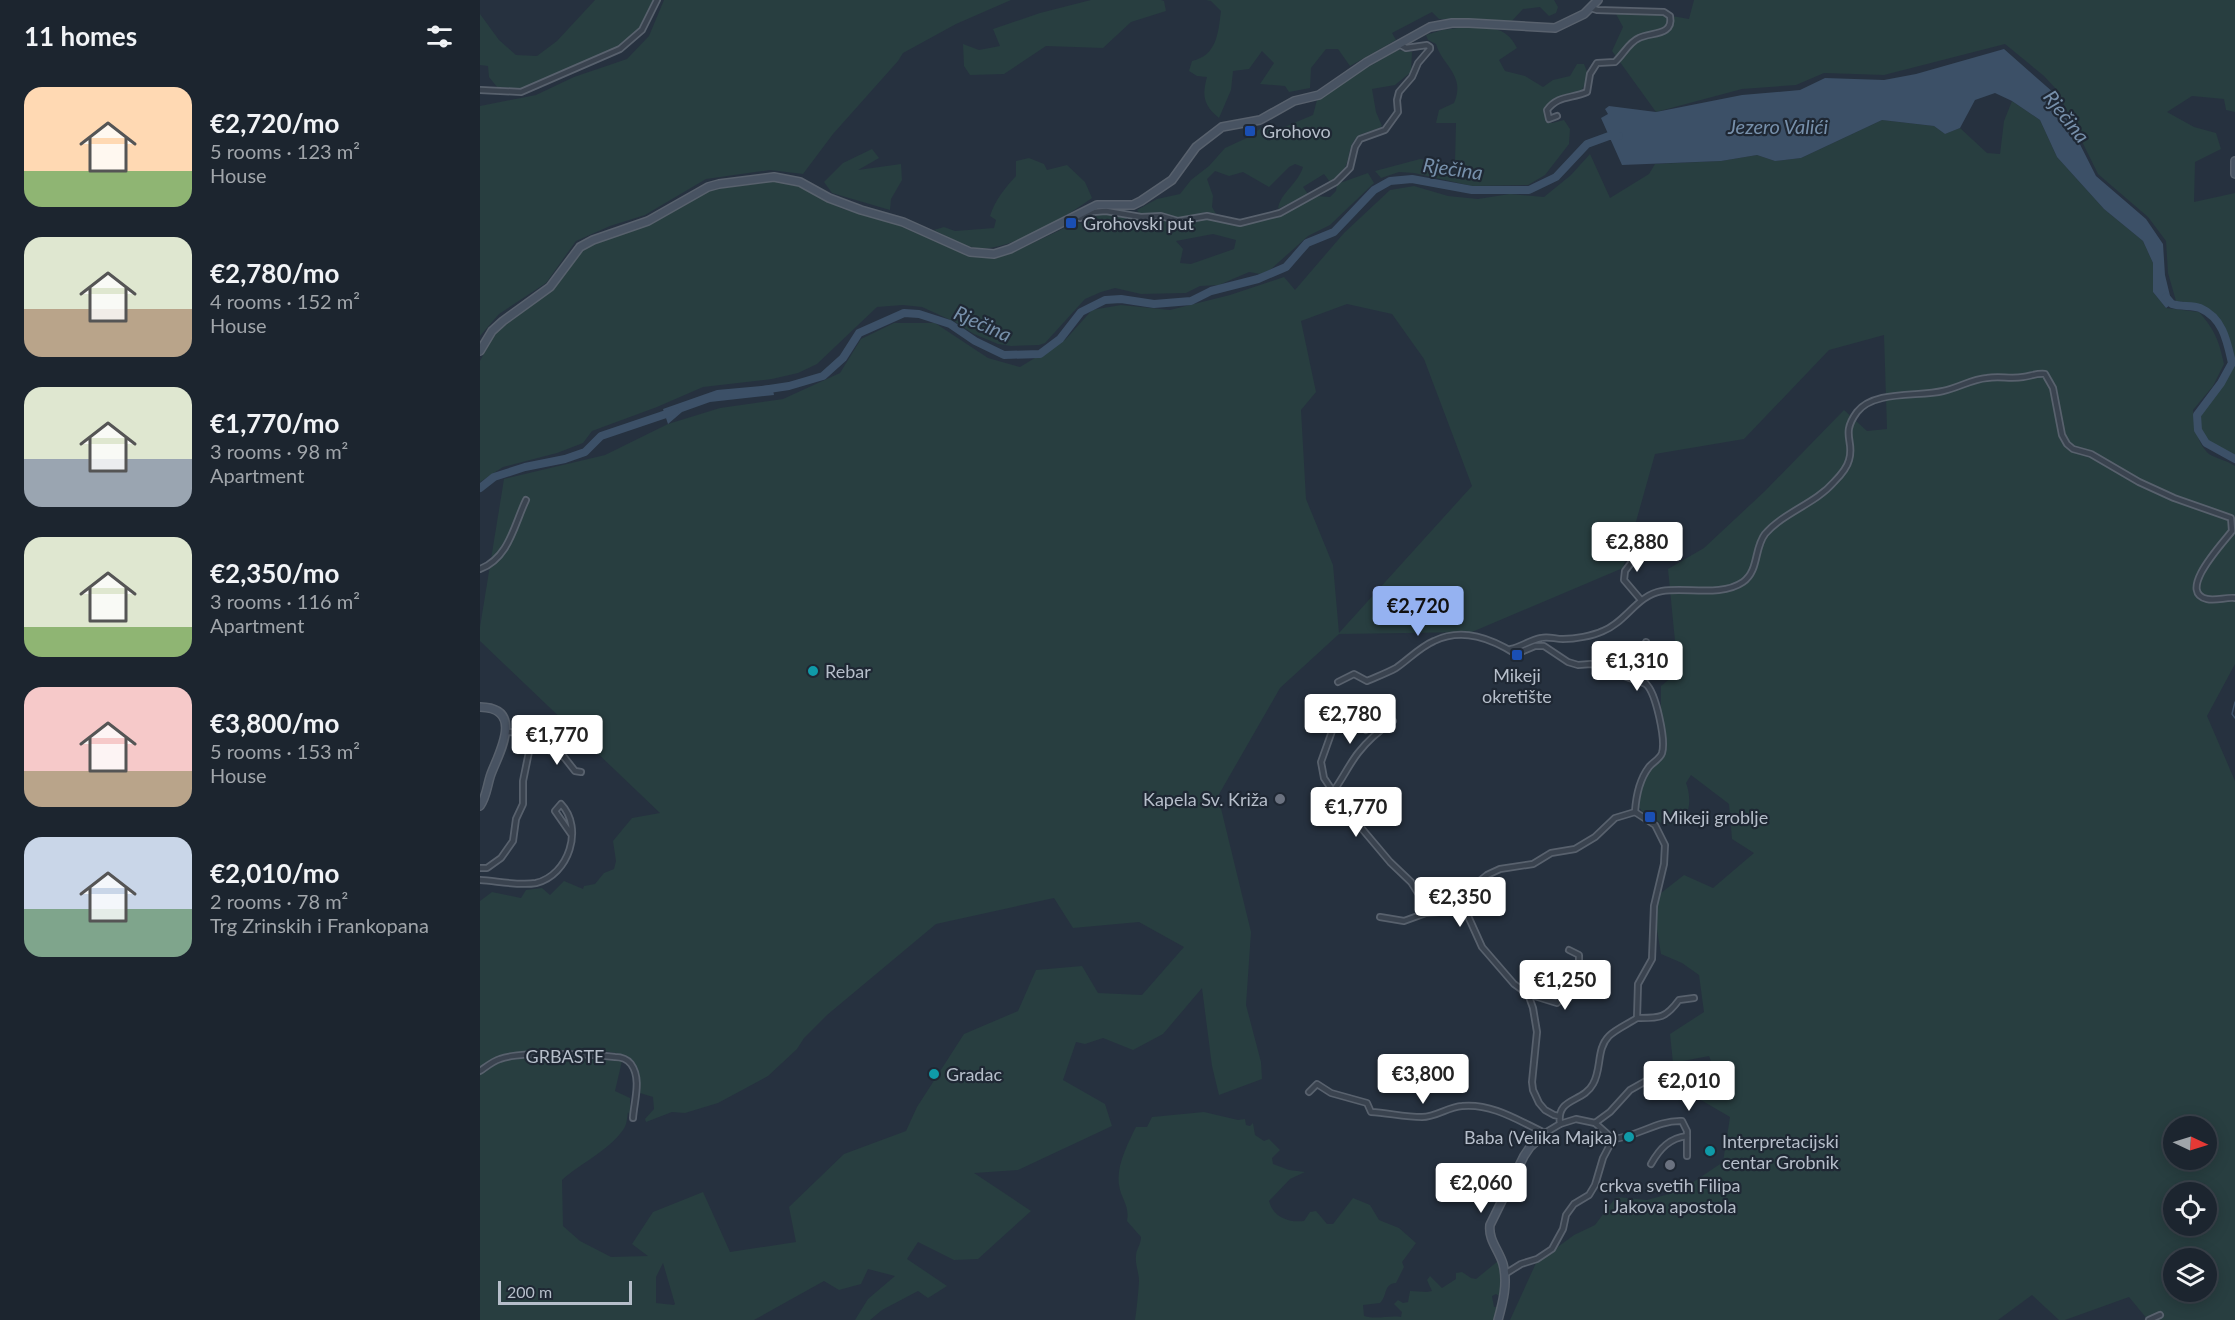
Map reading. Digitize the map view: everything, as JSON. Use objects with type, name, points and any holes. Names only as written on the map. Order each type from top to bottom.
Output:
[{"type":"main road","points":[[480,351],[497,326],[549,287],[580,247],[648,221],[708,187],[774,177],[800,182],[828,198],[903,222],[956,247],[978,254],[994,254],[1010,249],[1097,205],[1133,205],[1141,201],[1172,180],[1196,147],[1222,128],[1260,120],[1294,101],[1319,95],[1353,70],[1430,27],[1452,23],[1555,28],[1575,19],[1598,0]]},
{"type":"main road","points":[[2235,161],[2235,174]]},
{"type":"main road","points":[[480,707],[498,713],[504,719],[507,732],[490,776],[485,798],[480,806]]},
{"type":"main road","points":[[1498,1320],[1505,1294],[1505,1274],[1503,1263],[1489,1233],[1490,1225],[1524,1156],[1545,1133]]},
{"type":"street","points":[[480,90],[521,92],[626,46],[647,24],[657,0]]},
{"type":"street","points":[[1557,116],[1549,118],[1546,114],[1550,106],[1564,96],[1577,96],[1587,92],[1590,74],[1597,63],[1615,62],[1638,38],[1655,34],[1669,28],[1671,24],[1670,16],[1664,12],[1591,8]]},
{"type":"street","points":[[1074,216],[1080,218],[1093,212],[1106,211],[1141,217],[1161,216],[1178,221],[1207,216],[1240,223],[1287,210],[1340,179],[1350,168],[1355,147],[1360,139],[1385,130],[1396,115],[1399,109],[1397,100],[1399,92],[1430,49],[1427,45],[1409,48],[1399,44]]},
{"type":"street","points":[[1511,649],[1541,638],[1576,638],[1605,630],[1617,623],[1651,593],[1719,590],[1738,585],[1746,580],[1752,572],[1761,541],[1766,533],[1799,507],[1827,490],[1846,468],[1850,458],[1848,429],[1857,412],[1866,404],[1904,394],[1945,391],[1988,377],[2022,377],[2038,373],[2045,374],[2052,382],[2059,427],[2067,444],[2073,449],[2091,454],[2139,482],[2174,498],[2231,518],[2232,531],[2202,571],[2195,584],[2195,590],[2198,595],[2205,598],[2235,598]]},
{"type":"street","points":[[480,569],[492,565],[501,555],[526,500]]},
{"type":"street","points":[[1641,600],[1624,580],[1624,576],[1625,571],[1644,546]]},
{"type":"street","points":[[1338,682],[1354,674],[1366,681],[1398,667],[1411,655],[1434,640],[1464,634],[1484,637],[1519,654],[1535,646],[1544,646],[1568,662],[1578,665],[1591,664],[1646,684]]},
{"type":"street","points":[[1635,812],[1642,777],[1662,750],[1655,699],[1640,675],[1641,657],[1646,642]]},
{"type":"street","points":[[1603,650],[1608,658],[1620,663],[1631,674]]},
{"type":"street","points":[[1614,673],[1640,675]]},
{"type":"street","points":[[1341,706],[1321,762],[1322,772],[1332,793],[1390,862],[1411,882],[1421,898],[1426,913]]},
{"type":"street","points":[[1332,793],[1343,781],[1358,753],[1377,733],[1393,721]]},
{"type":"street","points":[[1366,730],[1372,727],[1377,733]]},
{"type":"street","points":[[507,732],[524,733],[531,742],[564,757],[575,771],[581,772]]},
{"type":"street","points":[[480,868],[487,868],[501,858],[513,841],[516,819],[523,804],[523,781],[531,742]]},
{"type":"street","points":[[480,880],[528,883],[544,880],[564,863],[572,840],[571,822],[561,804],[555,811],[571,834]]},
{"type":"street","points":[[1569,950],[1579,955],[1579,968],[1557,1003],[1528,994],[1514,984],[1482,947],[1466,910],[1468,897],[1477,883],[1500,868],[1533,864],[1551,853],[1575,849],[1595,837],[1615,818],[1635,812],[1655,825],[1665,845],[1664,864],[1654,906],[1652,959],[1638,984],[1637,1018]]},
{"type":"street","points":[[1380,917],[1404,921],[1426,913],[1466,910]]},
{"type":"street","points":[[1574,979],[1585,985],[1592,982],[1599,983]]},
{"type":"street","points":[[1528,994],[1537,1032],[1533,1090],[1545,1110],[1559,1116]]},
{"type":"street","points":[[1560,1124],[1559,1116],[1565,1104],[1587,1092],[1593,1085],[1599,1071],[1602,1046],[1610,1035],[1637,1018],[1660,1018],[1668,1014],[1679,1000],[1694,998]]},
{"type":"street","name":"GRBASTE","points":[[480,1071],[500,1058],[513,1056],[567,1055],[626,1059],[635,1071],[638,1082],[634,1097],[633,1118]]},
{"type":"street","points":[[1594,1123],[1610,1112],[1630,1090],[1669,1068]]},
{"type":"street","points":[[1309,1092],[1317,1084],[1331,1093],[1367,1103],[1371,1112],[1422,1117],[1434,1115],[1447,1108],[1463,1106],[1495,1109],[1545,1133],[1560,1124],[1576,1119],[1594,1123],[1613,1138],[1627,1137],[1665,1122],[1677,1121],[1683,1123],[1687,1136],[1687,1156]]},
{"type":"street","points":[[1652,1164],[1655,1156],[1671,1140],[1687,1136]]},
{"type":"street","points":[[1505,1274],[1552,1249],[1563,1228],[1566,1215],[1574,1204],[1589,1195],[1595,1185],[1603,1158],[1613,1138]]},
{"type":"street","points":[[2150,1320],[2160,1315]]},
{"type":"green space","points":[[595,0],[655,0],[638,30],[623,45],[524,89],[497,87],[489,77],[488,66],[480,65],[480,14],[499,40],[516,55],[537,56],[557,41]]},
{"type":"green space","points":[[664,0],[1011,0],[956,24],[903,53],[833,134],[803,174],[770,170],[706,179],[645,215],[610,226],[576,241],[546,283],[499,314],[480,336],[480,106],[536,95],[574,77],[627,59],[649,36]]},
{"type":"green space","points":[[1091,0],[1161,0],[1164,1],[1166,11],[1131,22],[1103,48],[1046,46],[1004,74],[970,75],[964,66],[963,44],[979,50],[1000,46],[993,29],[1040,13]]},
{"type":"green space","points":[[1206,0],[1554,0],[1558,7],[1556,13],[1549,16],[1540,7],[1523,9],[1510,23],[1439,19],[1432,12],[1392,33],[1396,40],[1350,66],[1338,49],[1326,49],[1311,68],[1310,88],[1289,92],[1285,86],[1260,84],[1274,63],[1262,51],[1249,69],[1233,71],[1231,90],[1219,118],[1210,109],[1205,99],[1207,77],[1197,76],[1189,71],[1192,61],[1207,54],[1211,49],[1217,35],[1221,11],[1211,1]]},
{"type":"green space","points":[[1694,0],[2235,0],[2235,112],[2226,110],[2224,99],[2192,96],[2167,112],[2194,127],[2216,133],[2221,149],[2195,162],[2194,202],[2235,193],[2235,457],[2205,438],[2200,428],[2202,413],[2225,381],[2233,365],[2232,350],[2222,326],[2213,314],[2203,307],[2176,301],[2168,273],[2166,241],[2148,217],[2098,174],[2056,89],[2044,76],[2005,44],[1884,75],[1824,73],[1796,85],[1742,89],[1656,112],[1612,51],[1623,27],[1616,14],[1661,14],[1689,19]]},
{"type":"green space","points":[[1466,27],[1502,31],[1517,48],[1499,60],[1505,71],[1525,76],[1543,87],[1553,80],[1570,76],[1577,64],[1584,64],[1589,77],[1580,93],[1554,99],[1544,113],[1546,122],[1564,120],[1570,129],[1569,144],[1545,175],[1528,185],[1472,186],[1414,173],[1399,172],[1381,178],[1375,171],[1420,159],[1437,162],[1457,175],[1459,168],[1455,163],[1456,123],[1436,123],[1439,110],[1454,103],[1457,85],[1436,44],[1428,40],[1426,35]]},
{"type":"green space","points":[[1398,50],[1412,52],[1411,72],[1395,85],[1372,89],[1376,112],[1382,126],[1356,138],[1352,143],[1343,171],[1330,182],[1324,174],[1303,187],[1308,194],[1278,209],[1279,203],[1303,167],[1295,164],[1289,167],[1269,187],[1243,172],[1229,176],[1215,171],[1207,179],[1213,196],[1212,207],[1216,214],[1206,212],[1184,219],[1162,213],[1140,214],[1137,210],[1157,199],[1180,194],[1191,180],[1209,166],[1225,148],[1251,136],[1262,127],[1270,123],[1270,129],[1275,131],[1313,115],[1317,100]]},
{"type":"green space","points":[[2012,101],[2040,120],[2057,157],[2104,209],[2143,241],[2153,263],[2153,292],[2166,308],[2199,312],[2216,336],[2224,364],[2213,386],[2193,410],[2201,444],[2209,454],[2235,466],[2235,664],[2207,716],[2235,781],[2235,1320],[2148,1320],[2129,1297],[2065,1320],[2059,1320],[2032,1295],[1998,1320],[1510,1320],[1536,1263],[1574,1235],[1595,1225],[1616,1197],[1647,1200],[1680,1191],[1723,1162],[1730,1117],[1694,1096],[1716,1074],[1709,1056],[1673,1063],[1670,1034],[1704,1012],[1699,975],[1682,963],[1661,954],[1652,900],[1684,875],[1713,888],[1754,853],[1732,839],[1729,804],[1691,775],[1686,783],[1689,805],[1684,818],[1679,822],[1664,824],[1646,816],[1638,806],[1640,789],[1647,771],[1660,761],[1665,752],[1661,686],[1678,672],[1668,569],[1704,548],[1765,491],[1844,410],[1867,431],[1887,429],[1884,335],[1829,350],[1744,439],[1655,454],[1623,568],[1472,632],[1339,634],[1280,688],[1218,796],[1251,932],[1246,1005],[1261,1062],[1262,1079],[1219,1095],[1212,1066],[1202,988],[1163,1034],[1133,1050],[1103,1038],[1085,1044],[1076,1042],[1063,1080],[1105,1104],[1112,1126],[1018,1170],[974,1173],[1031,1211],[978,1259],[954,1260],[918,1242],[907,1259],[947,1286],[928,1298],[918,1291],[882,1310],[870,1320],[855,1320],[868,1299],[895,1276],[868,1269],[861,1284],[839,1290],[824,1281],[754,1320],[480,1320],[480,1073],[502,1061],[538,1057],[622,1061],[615,1091],[630,1098],[630,1116],[628,1112],[624,1128],[602,1151],[562,1180],[563,1226],[580,1241],[611,1257],[648,1256],[632,1244],[653,1212],[703,1192],[730,1252],[796,1242],[789,1207],[844,1154],[906,1131],[917,1107],[964,1034],[1018,1011],[1036,970],[1082,966],[1098,993],[1142,995],[1184,947],[1139,922],[1073,928],[1054,898],[936,924],[827,1015],[804,1038],[797,1049],[768,1076],[718,1103],[685,1113],[672,1112],[646,1122],[645,1119],[654,1109],[653,1097],[640,1093],[636,1067],[634,1062],[626,1056],[583,1050],[526,1052],[501,1056],[480,1067],[480,901],[492,892],[521,898],[526,890],[542,888],[550,895],[564,881],[583,889],[584,886],[595,884],[604,873],[614,869],[616,861],[613,841],[632,818],[660,813],[480,641],[480,627],[504,479],[605,455],[668,424],[720,408],[783,399],[840,373],[861,339],[894,323],[935,323],[988,358],[1020,367],[1066,339],[1092,310],[1121,305],[1170,310],[1230,295],[1284,277],[1295,290],[1344,233],[1390,190],[1414,186],[1448,196],[1478,199],[1510,194],[1544,197],[1571,175],[1590,154],[1610,198],[1649,174],[1655,164],[1721,161],[1757,155],[1775,161],[1801,158],[1882,120],[1934,126],[1945,134],[1960,128],[1987,153],[2000,154],[2004,121]],"holes":[[[1347,304],[1392,314],[1424,359],[1472,486],[1339,633],[1333,565],[1306,499],[1301,410],[1316,392],[1301,321]],[[663,1263],[674,1305],[656,1303],[656,1277]]]},
{"type":"green space","points":[[872,149],[879,158],[858,170],[901,164],[902,180],[891,199],[890,210],[832,193],[824,182],[843,163]]},
{"type":"green space","points":[[1029,158],[1044,164],[1047,170],[1067,165],[1085,182],[1092,198],[1037,232],[1005,245],[977,248],[955,241],[934,230],[944,227],[955,231],[994,228],[996,220],[990,216],[1001,194],[1016,176],[1016,161]]},
{"type":"green space","points":[[1368,173],[1374,183],[1330,225],[1308,236],[1270,270],[1260,274],[1249,272],[1219,285],[1200,286],[1186,293],[1141,294],[1115,288],[1101,292],[1085,299],[1045,343],[1039,345],[998,344],[922,307],[903,305],[877,307],[817,364],[798,373],[772,379],[703,387],[592,431],[583,443],[557,453],[503,467],[480,482],[480,361],[495,333],[553,289],[580,253],[592,245],[650,224],[710,190],[774,181],[802,186],[843,209],[884,219],[955,250],[979,257],[995,258],[1012,253],[1073,224],[1083,223],[1098,215],[1141,219],[1160,218],[1178,224],[1208,218],[1233,225],[1242,225],[1282,216],[1316,196],[1330,197],[1336,191],[1337,184]],"holes":[[[1213,234],[1236,240],[1234,249],[1191,264],[1180,263],[1183,249],[1176,241]]]},
{"type":"green space","points":[[1204,1112],[1238,1120],[1245,1119],[1246,1125],[1250,1126],[1253,1123],[1255,1135],[1264,1141],[1269,1139],[1280,1150],[1272,1158],[1273,1164],[1289,1170],[1305,1172],[1290,1179],[1269,1201],[1274,1211],[1282,1218],[1304,1221],[1310,1212],[1316,1211],[1327,1224],[1333,1224],[1353,1198],[1370,1205],[1379,1220],[1399,1228],[1416,1243],[1402,1262],[1404,1267],[1396,1283],[1389,1285],[1380,1303],[1363,1305],[1364,1316],[1401,1317],[1402,1312],[1394,1304],[1398,1300],[1403,1303],[1408,1302],[1410,1291],[1432,1291],[1427,1280],[1430,1276],[1442,1288],[1456,1279],[1456,1273],[1462,1272],[1476,1279],[1498,1261],[1504,1289],[1501,1297],[1496,1294],[1492,1296],[1494,1307],[1500,1307],[1495,1320],[1135,1320],[1139,1281],[1136,1256],[1141,1237],[1127,1221],[1127,1211],[1120,1190],[1119,1170],[1123,1155],[1136,1127],[1147,1127],[1152,1117]]},
{"type":"water","name":"Jezero Valići","points":[[2004,49],[2054,93],[2096,176],[2146,219],[2163,244],[2165,275],[2172,304],[2166,308],[2153,292],[2153,263],[2143,241],[2104,209],[2057,157],[2040,120],[2012,101],[1995,93],[1975,100],[1960,128],[1945,134],[1934,126],[1882,120],[1801,158],[1775,161],[1757,155],[1721,161],[1622,165],[1601,118],[1608,114],[1605,109],[1609,106],[1656,112],[1742,95],[1800,90],[1825,78],[1884,80],[1916,74]]},
{"type":"water","points":[[772,385],[774,395],[710,402],[682,412],[668,424],[663,409],[717,390]]},
{"type":"waterway","name":"Rječina","points":[[762,390],[789,386],[823,376],[843,358],[859,333],[904,313],[919,314],[950,324],[975,341],[1004,355],[1040,354],[1060,339],[1081,312],[1105,300],[1121,299],[1154,304],[1191,301],[1211,291],[1258,279],[1286,267],[1307,243],[1334,232],[1374,190],[1390,181],[1412,179],[1472,190],[1529,190],[1556,177],[1587,144],[1609,136],[1619,136]]},
{"type":"waterway","name":"Rječina","points":[[2166,297],[2172,304],[2197,307],[2208,312],[2223,331],[2232,363],[2221,383],[2197,415],[2198,430],[2206,443],[2235,459]]},
{"type":"waterway","name":"Rječina","points":[[480,488],[494,477],[585,452],[601,436],[675,411]]},
{"type":"waterway","points":[[2235,702],[2232,714],[2235,718]]},
{"type":"place","name":"Grohovo","points":[[1250,131]]},
{"type":"place","name":"Grohovski put","points":[[1071,223]]},
{"type":"place","name":"Mikeji okretište","points":[[1517,655]]},
{"type":"place","name":"Rebar","points":[[813,671]]},
{"type":"place","name":"Kapela Sv. Križa","points":[[1280,799]]},
{"type":"place","name":"Mikeji groblje","points":[[1650,817]]},
{"type":"place","name":"Gradac","points":[[934,1074]]},
{"type":"place","name":"Baba (Velika Majka)","points":[[1629,1137]]},
{"type":"place","name":"Interpretacijski centar Grobnik","points":[[1710,1151]]},
{"type":"place","name":"crkva svetih Filipa i Jakova apostola","points":[[1670,1165]]}]
